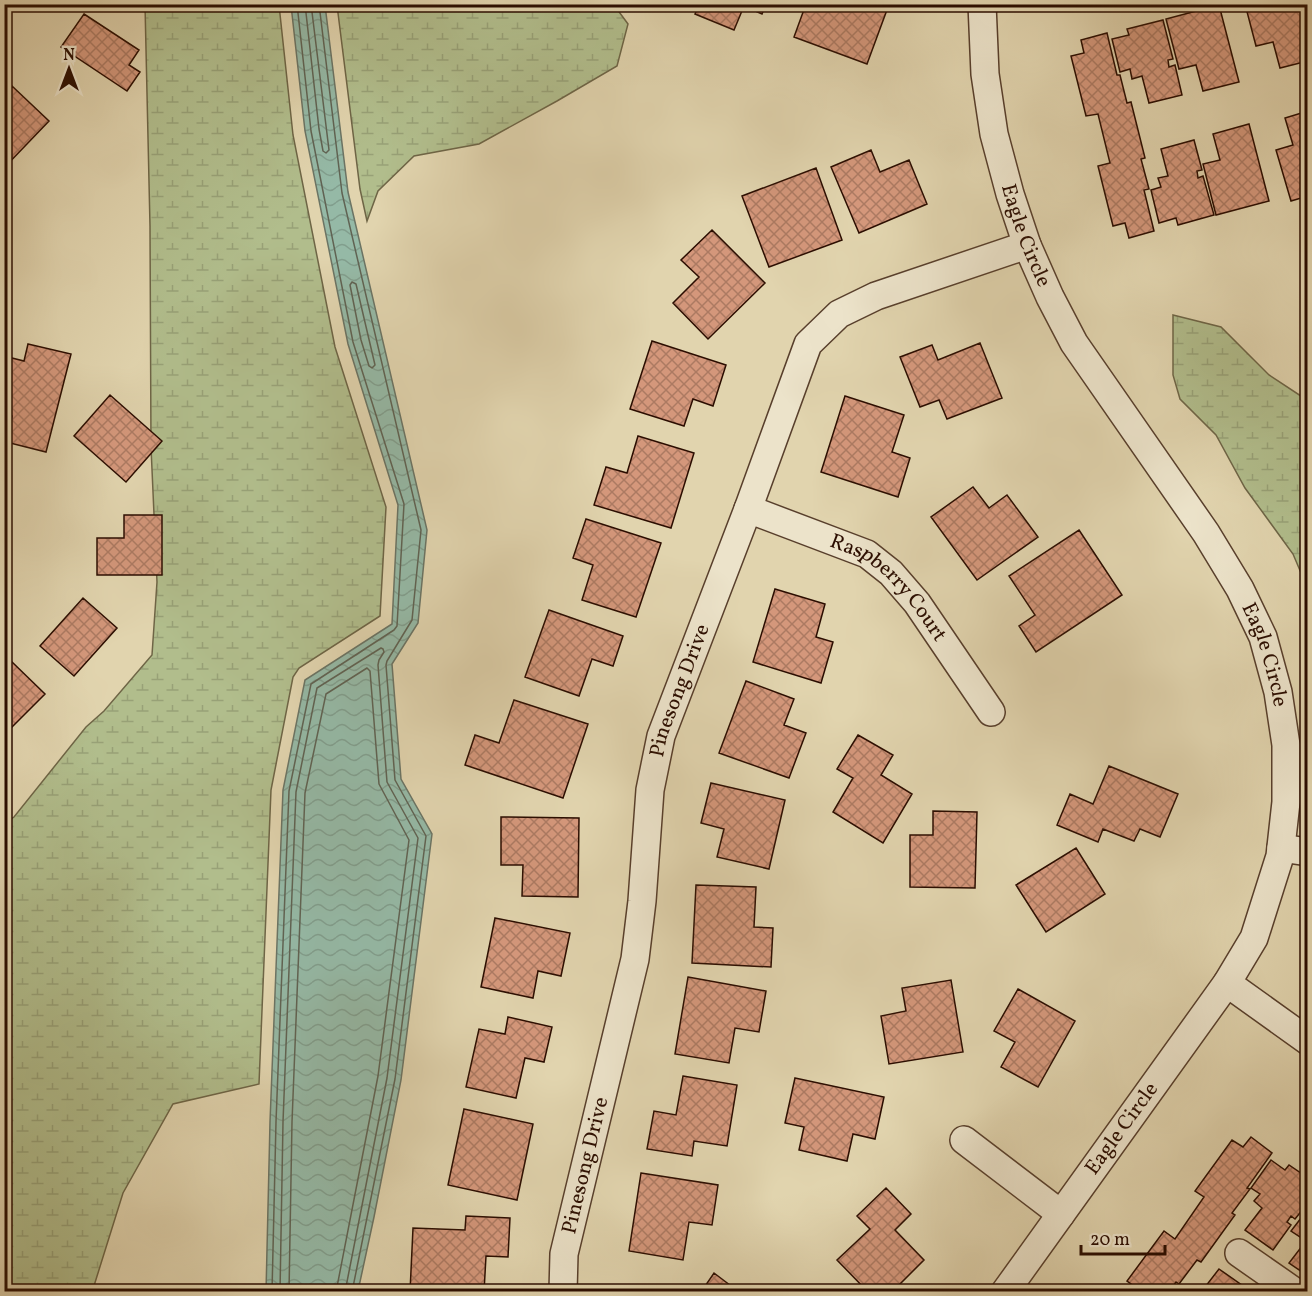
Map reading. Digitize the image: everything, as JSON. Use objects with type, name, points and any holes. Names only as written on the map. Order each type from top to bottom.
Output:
[{"type":"street","name":"Eagle Circle","points":[[982,4],[985,74],[994,134],[1010,194],[1027,244],[1050,297],[1074,343],[1206,533],[1240,589],[1263,637],[1278,692],[1286,745],[1286,802],[1280,856],[1254,938],[1227,983],[1005,1292]]},
{"type":"street","name":"Pinesong Drive","points":[[563,1292],[564,1254],[635,959],[642,901],[650,790],[661,736],[808,344],[839,314],[876,296],[1027,244]]},
{"type":"street","name":"Raspberry Court","points":[[748,509],[867,554],[891,573],[917,603],[991,712]]},
{"type":"street","points":[[1281,848],[1308,852]]},
{"type":"street","points":[[1227,983],[1308,1041]]},
{"type":"street","points":[[964,1140],[1061,1214]]},
{"type":"street","points":[[1239,1253],[1294,1292]]},
{"type":"green space","points":[[145,5],[279,5],[293,135],[335,347],[386,507],[380,616],[299,668],[293,677],[271,790],[259,1084],[173,1104],[123,1193],[91,1291],[5,1292],[5,823],[14,817],[86,727],[104,711],[152,655],[157,582],[151,447],[150,226]]},
{"type":"green space","points":[[337,5],[614,5],[628,24],[617,66],[479,144],[414,156],[378,191],[367,221],[360,189]]},
{"type":"green space","points":[[1173,315],[1221,327],[1269,375],[1307,400],[1307,587],[1293,554],[1245,488],[1216,435],[1180,399],[1173,375]]},
{"type":"water","points":[[291,5],[325,5],[348,192],[427,530],[418,623],[392,664],[401,779],[432,834],[401,1080],[358,1291],[266,1292],[283,790],[305,680],[392,624],[398,505],[348,344],[305,131]]},
{"type":"building","points":[[699,4],[766,4],[762,14],[744,6],[734,30],[695,14]]},
{"type":"building","points":[[806,4],[882,4],[888,7],[867,64],[794,37]]},
{"type":"building","points":[[1245,4],[1300,4],[1308,33],[1308,61],[1280,68],[1273,42],[1256,46]]},
{"type":"building","points":[[1219,5],[1239,82],[1203,91],[1196,65],[1179,69],[1166,19]]},
{"type":"building","points":[[84,14],[139,50],[129,65],[140,72],[127,91],[61,47]]},
{"type":"building","points":[[1163,20],[1173,59],[1168,60],[1169,67],[1175,65],[1182,95],[1149,103],[1142,76],[1132,79],[1130,69],[1120,72],[1112,39],[1129,35],[1127,29]]},
{"type":"building","points":[[1107,33],[1117,75],[1120,75],[1127,103],[1131,102],[1145,158],[1141,159],[1149,189],[1144,190],[1154,231],[1129,238],[1125,223],[1113,226],[1098,166],[1110,163],[1098,114],[1086,116],[1071,56],[1084,53],[1081,40]]},
{"type":"building","points":[[12,86],[49,121],[4,168],[4,94]]},
{"type":"building","points":[[1308,111],[1308,196],[1291,201],[1276,150],[1293,145],[1285,118]]},
{"type":"building","points":[[1249,124],[1269,201],[1216,215],[1203,164],[1220,160],[1213,134]]},
{"type":"building","points":[[1194,140],[1202,170],[1197,171],[1198,178],[1203,176],[1214,215],[1178,225],[1176,218],[1159,223],[1151,190],[1161,187],[1158,178],[1168,176],[1161,149]]},
{"type":"building","points":[[871,150],[880,172],[909,160],[927,204],[859,233],[831,167]]},
{"type":"building","points":[[816,168],[842,240],[769,267],[742,196]]},
{"type":"building","points":[[712,230],[765,283],[708,339],[673,303],[699,277],[681,260]]},
{"type":"building","points":[[652,341],[726,365],[713,406],[693,399],[684,426],[630,409]]},
{"type":"building","points":[[980,343],[1002,398],[947,419],[939,400],[920,407],[900,357],[932,345],[938,360]]},
{"type":"building","points":[[28,344],[71,354],[46,452],[6,442],[12,416],[4,414],[4,356],[24,361]]},
{"type":"building","points":[[110,395],[162,441],[126,482],[74,436]]},
{"type":"building","points":[[845,396],[904,415],[892,452],[910,458],[898,497],[821,472]]},
{"type":"building","points":[[638,436],[694,453],[671,528],[594,505],[606,467],[627,473]]},
{"type":"building","points":[[973,487],[989,508],[1007,495],[1038,537],[977,580],[931,517]]},
{"type":"building","points":[[124,515],[162,515],[162,575],[97,575],[97,538],[124,538]]},
{"type":"building","points":[[586,519],[661,543],[636,617],[582,600],[593,565],[573,558]]},
{"type":"building","points":[[1079,530],[1122,595],[1036,652],[1019,626],[1035,615],[1009,576]]},
{"type":"building","points":[[775,589],[825,604],[816,637],[833,642],[821,683],[753,662]]},
{"type":"building","points":[[83,598],[117,628],[74,676],[40,646]]},
{"type":"building","points":[[549,610],[623,636],[613,666],[592,659],[579,696],[525,677]]},
{"type":"building","points":[[11,661],[45,694],[4,735],[4,668]]},
{"type":"building","points":[[746,681],[794,699],[784,725],[806,733],[789,778],[719,753]]},
{"type":"building","points":[[514,700],[588,724],[563,798],[465,765],[475,735],[499,743]]},
{"type":"building","points":[[858,735],[893,755],[881,775],[912,794],[883,843],[833,812],[853,778],[837,769]]},
{"type":"building","points":[[1109,766],[1178,794],[1160,837],[1140,829],[1134,841],[1103,829],[1098,842],[1057,825],[1070,794],[1093,804]]},
{"type":"building","points":[[711,783],[785,800],[769,869],[717,857],[724,829],[701,823]]},
{"type":"building","points":[[933,811],[977,812],[975,888],[910,887],[910,835],[933,835]]},
{"type":"building","points":[[501,817],[579,818],[578,897],[522,896],[523,865],[501,865]]},
{"type":"building","points":[[1076,848],[1105,894],[1046,932],[1016,885]]},
{"type":"building","points":[[696,885],[756,887],[754,927],[773,928],[771,967],[692,963]]},
{"type":"building","points":[[495,918],[570,933],[561,976],[538,971],[533,998],[481,987]]},
{"type":"building","points":[[688,977],[766,991],[759,1032],[735,1028],[729,1063],[675,1054]]},
{"type":"building","points":[[951,980],[963,1052],[889,1064],[881,1016],[906,1011],[902,988]]},
{"type":"building","points":[[1018,989],[1075,1021],[1038,1087],[1001,1067],[1015,1042],[994,1031]]},
{"type":"building","points":[[508,1017],[552,1027],[544,1062],[525,1058],[516,1098],[466,1087],[479,1029],[505,1034]]},
{"type":"building","points":[[683,1076],[737,1085],[727,1146],[694,1141],[692,1156],[647,1149],[654,1111],[676,1115]]},
{"type":"building","points":[[795,1078],[884,1097],[875,1139],[853,1134],[847,1161],[799,1150],[804,1127],[785,1123]]},
{"type":"building","points":[[464,1109],[533,1124],[517,1200],[448,1185]]},
{"type":"building","points":[[1251,1137],[1272,1153],[1232,1213],[1235,1215],[1201,1262],[1197,1260],[1179,1284],[1176,1282],[1169,1292],[1136,1292],[1138,1289],[1127,1281],[1164,1231],[1175,1239],[1204,1197],[1195,1191],[1232,1140],[1243,1147]]},
{"type":"building","points":[[1271,1160],[1285,1170],[1289,1165],[1308,1178],[1308,1203],[1295,1219],[1291,1216],[1287,1222],[1291,1225],[1273,1250],[1245,1230],[1262,1208],[1254,1201],[1260,1194],[1251,1188]]},
{"type":"building","points":[[641,1173],[718,1185],[712,1225],[689,1222],[683,1260],[629,1251]]},
{"type":"building","points":[[886,1188],[911,1214],[895,1230],[924,1260],[892,1292],[868,1292],[837,1260],[870,1229],[857,1216]]},
{"type":"building","points":[[1308,1209],[1308,1276],[1289,1263],[1306,1241],[1291,1231]]},
{"type":"building","points":[[466,1216],[510,1218],[508,1257],[486,1256],[484,1292],[422,1290],[422,1292],[410,1292],[413,1228],[465,1230]]},
{"type":"building","points":[[1219,1269],[1246,1288],[1243,1292],[1189,1292],[1194,1285],[1202,1291]]},
{"type":"building","points":[[714,1273],[739,1292],[701,1292]]}]
